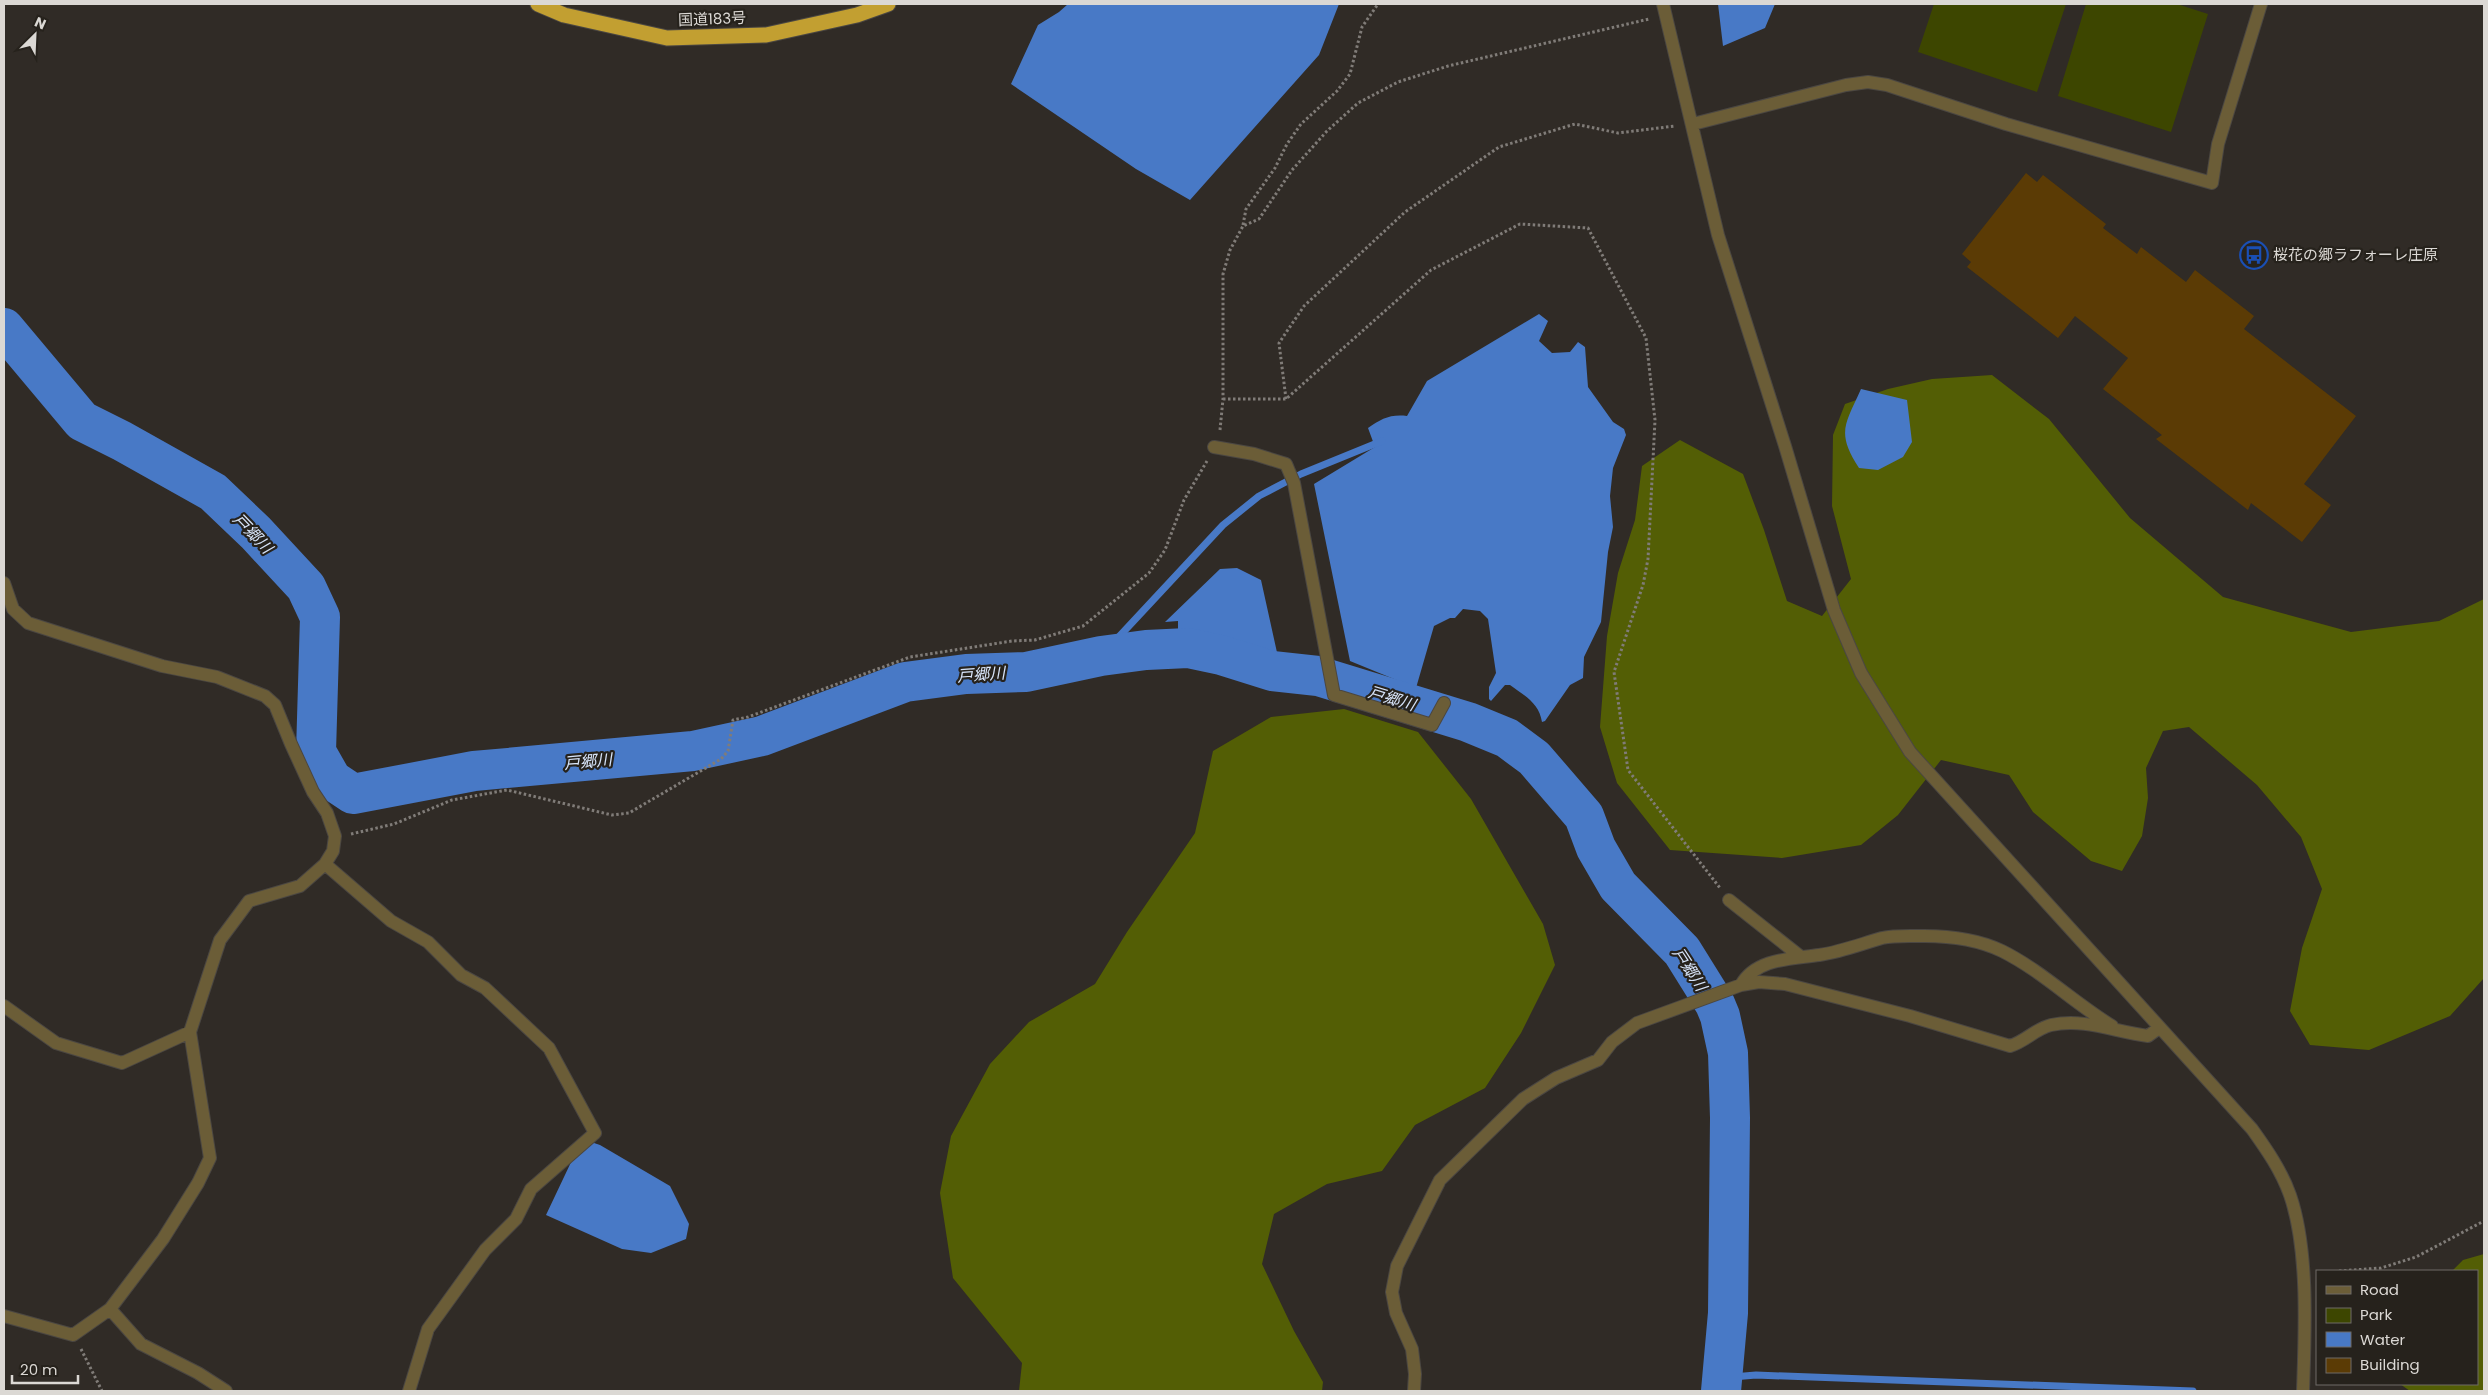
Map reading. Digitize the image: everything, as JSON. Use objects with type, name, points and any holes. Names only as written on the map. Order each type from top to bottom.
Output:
[{"type":"highway","name":"国道183号","points":[[538,4],[564,15],[667,38],[766,35],[857,15],[888,4]]},
{"type":"street","points":[[1693,124],[1846,85],[1868,82],[1908,91],[1989,119],[2212,184],[2218,144],[2261,4]]},
{"type":"street","points":[[1665,9],[1718,235],[1785,446],[1834,610],[1861,673],[1910,752],[2252,1130],[2271,1156],[2290,1195],[2302,1249],[2303,1391]]},
{"type":"street","points":[[1214,447],[1254,454],[1286,464],[1289,469],[1294,483],[1334,695],[1432,725],[1444,703]]},
{"type":"street","points":[[4,583],[14,609],[28,623],[162,666],[217,677],[265,696],[275,705],[291,744],[334,828],[334,845],[325,864],[300,886],[249,901],[220,940],[190,1032],[210,1158],[198,1183],[163,1239],[110,1309],[74,1335],[4,1316]]},
{"type":"street","points":[[325,864],[391,921],[428,942],[461,975],[485,988],[549,1048],[595,1133],[532,1189],[516,1219],[485,1250],[428,1328],[409,1391]]},
{"type":"street","points":[[1729,900],[1801,958]]},
{"type":"street","points":[[1741,985],[1747,974],[1756,968],[1848,950],[1882,938],[1937,936],[1970,941],[2009,955],[2032,969],[2090,1013],[2119,1030]]},
{"type":"street","points":[[1414,1391],[1415,1374],[1412,1349],[1396,1313],[1392,1292],[1397,1266],[1440,1180],[1524,1099],[1556,1078],[1598,1060],[1612,1042],[1637,1023],[1741,985],[1759,982],[1785,984],[1910,1016],[2010,1046],[2022,1042],[2038,1030],[2051,1025],[2088,1024],[2148,1036],[2159,1028]]},
{"type":"street","points":[[4,1006],[56,1043],[122,1063],[190,1032]]},
{"type":"street","points":[[110,1309],[141,1344],[198,1373],[226,1391]]},
{"type":"path","points":[[343,836],[394,824],[452,800],[507,790],[612,815],[629,813],[726,755],[733,720],[748,717],[910,657],[1012,641],[1035,640],[1084,626],[1149,573],[1160,558],[1174,530],[1184,500],[1214,447],[1220,433],[1223,399],[1223,274],[1230,250],[1243,226],[1246,209],[1275,168],[1287,144],[1301,124],[1337,92],[1350,74],[1362,27],[1378,4]]},
{"type":"path","points":[[1243,226],[1259,219],[1292,170],[1327,131],[1358,103],[1398,82],[1448,66],[1665,9]]},
{"type":"path","points":[[1286,399],[1279,343],[1304,306],[1405,212],[1499,147],[1575,124],[1618,133],[1693,124]]},
{"type":"path","points":[[1223,399],[1286,399],[1431,270],[1520,224],[1588,228],[1646,338],[1655,420],[1648,559],[1643,585],[1614,672],[1628,770],[1729,900]]},
{"type":"path","points":[[2353,1270],[2381,1268],[2416,1257],[2484,1221]]},
{"type":"path","points":[[74,1335],[102,1391]]},
{"type":"green space","points":[[1934,4],[2066,4],[2037,92],[1918,52]]},
{"type":"green space","points":[[2086,4],[2177,4],[2208,14],[2171,132],[2058,96]]},
{"type":"green space","points":[[1992,375],[2049,419],[2130,518],[2223,597],[2351,632],[2439,621],[2484,599],[2484,978],[2450,1016],[2369,1050],[2310,1045],[2290,1011],[2302,948],[2322,889],[2301,837],[2257,785],[2189,727],[2163,731],[2146,768],[2148,798],[2142,836],[2122,871],[2091,861],[2033,812],[2009,775],[1941,760],[1898,815],[1861,845],[1782,858],[1670,850],[1617,783],[1600,727],[1607,636],[1618,573],[1635,520],[1642,466],[1680,440],[1743,474],[1764,530],[1787,601],[1822,616],[1851,579],[1832,506],[1833,435],[1845,404],[1888,389],[1932,379]]},
{"type":"green space","points":[[1344,709],[1418,732],[1471,799],[1543,924],[1555,965],[1521,1033],[1485,1088],[1415,1125],[1382,1171],[1327,1184],[1274,1214],[1262,1264],[1294,1331],[1323,1382],[1322,1391],[1019,1391],[1022,1363],[953,1278],[940,1193],[951,1136],[990,1064],[1029,1022],[1095,984],[1127,932],[1195,833],[1213,751],[1271,717]]},
{"type":"green space","points":[[2484,1254],[2484,1391],[2410,1391],[2401,1385],[2478,1385],[2478,1270],[2453,1270],[2463,1260]]},
{"type":"water","points":[[1068,4],[1339,4],[1319,55],[1190,200],[1136,169],[1011,84],[1038,25]]},
{"type":"water","points":[[1718,4],[1775,4],[1765,28],[1723,46]]},
{"type":"water","points":[[1539,314],[1548,321],[1539,341],[1552,353],[1570,352],[1578,342],[1585,347],[1588,387],[1613,422],[1624,429],[1626,435],[1613,468],[1610,496],[1613,527],[1608,552],[1601,622],[1584,657],[1583,678],[1570,685],[1545,721],[1542,722],[1535,705],[1510,685],[1505,685],[1491,701],[1489,699],[1489,687],[1496,673],[1488,619],[1480,611],[1463,609],[1455,618],[1450,618],[1434,626],[1416,688],[1350,661],[1314,484],[1375,447],[1368,428],[1386,418],[1407,416],[1427,381]]},
{"type":"water","points":[[1861,389],[1907,400],[1912,442],[1903,457],[1878,470],[1859,468],[1847,446],[1845,437],[1847,420]]},
{"type":"water","points":[[1237,568],[1261,580],[1278,657],[1243,646],[1223,645],[1205,638],[1166,636],[1166,634],[1178,633],[1178,621],[1165,622],[1220,569]]},
{"type":"water","points":[[582,1139],[600,1145],[670,1186],[689,1224],[686,1239],[651,1253],[622,1249],[546,1215]]},
{"type":"building","points":[[2026,173],[2037,182],[2043,175],[2106,224],[2103,228],[2137,254],[2141,247],[2186,282],[2195,270],[2254,316],[2244,329],[2356,416],[2304,484],[2331,505],[2302,542],[2251,503],[2248,510],[2156,439],[2162,435],[2103,389],[2128,358],[2075,316],[2058,338],[1967,267],[1971,262],[1962,254]]},
{"type":"waterway","name":"戸郷川","points":[[4,328],[82,421],[213,492],[256,533],[306,587],[320,617],[316,752],[332,780],[353,794],[474,771],[693,751],[762,736],[905,682],[966,674],[1026,672],[1101,656],[1146,650],[1188,648],[1221,655],[1272,671],[1318,676],[1468,722],[1507,738],[1534,758],[1584,816],[1596,848],[1618,886],[1682,951],[1715,1004],[1720,1016],[1728,1053],[1730,1118],[1728,1313],[1721,1391]]},
{"type":"waterway","points":[[1101,656],[1223,525],[1259,496],[1301,474],[1382,441]]},
{"type":"waterway","points":[[1721,1378],[1756,1375],[2193,1391]]},
{"type":"place","name":"桜花の郷ラフォーレ庄原","points":[[2254,255]]}]
